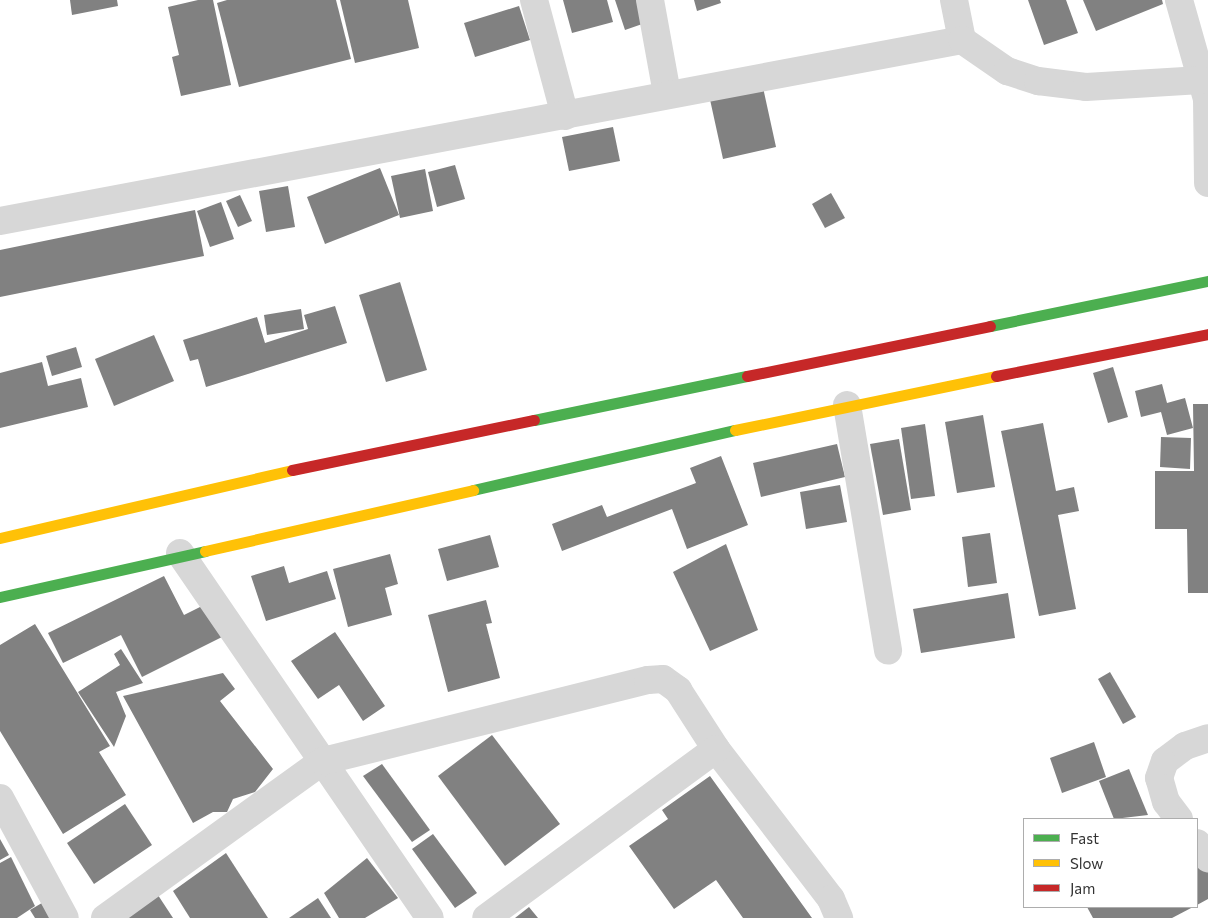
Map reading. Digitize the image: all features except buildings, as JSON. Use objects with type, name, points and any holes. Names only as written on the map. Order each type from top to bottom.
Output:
[{"type":"main road","points":[[0,538],[163,497],[1208,281]]},
{"type":"main road","points":[[0,597],[180,553],[847,405],[1208,334]]},
{"type":"street","points":[[534,0],[565,116]]},
{"type":"street","points":[[650,0],[656,96]]},
{"type":"street","points":[[954,0],[962,40],[1006,71],[1038,81],[1086,87],[1205,92]]},
{"type":"street","points":[[1179,0],[1205,92],[1208,183]]},
{"type":"street","points":[[0,221],[565,116],[656,96],[962,40]]},
{"type":"street","points":[[847,405],[888,651]]},
{"type":"street","points":[[180,553],[430,918]]},
{"type":"street","points":[[105,918],[323,761],[648,680],[662,679],[678,690],[716,750],[831,899],[839,918]]},
{"type":"street","points":[[1178,818],[1166,802],[1159,778],[1165,761],[1185,746],[1208,738]]},
{"type":"street","points":[[486,918],[716,750]]},
{"type":"street","points":[[0,798],[65,918]]},
{"type":"street","points":[[1198,844],[1208,858]]},
{"type":"traffic: fast","points":[[990,326],[1208,281]]},
{"type":"traffic: fast","points":[[534,420],[747,376]]},
{"type":"traffic: fast","points":[[473,490],[735,430]]},
{"type":"traffic: fast","points":[[0,597],[205,551]]},
{"type":"traffic: slow","points":[[735,430],[996,376]]},
{"type":"traffic: slow","points":[[0,538],[292,470]]},
{"type":"traffic: slow","points":[[205,551],[473,490]]},
{"type":"traffic: jam","points":[[747,376],[990,326]]},
{"type":"traffic: jam","points":[[996,376],[1208,334]]},
{"type":"traffic: jam","points":[[292,470],[534,420]]}]
